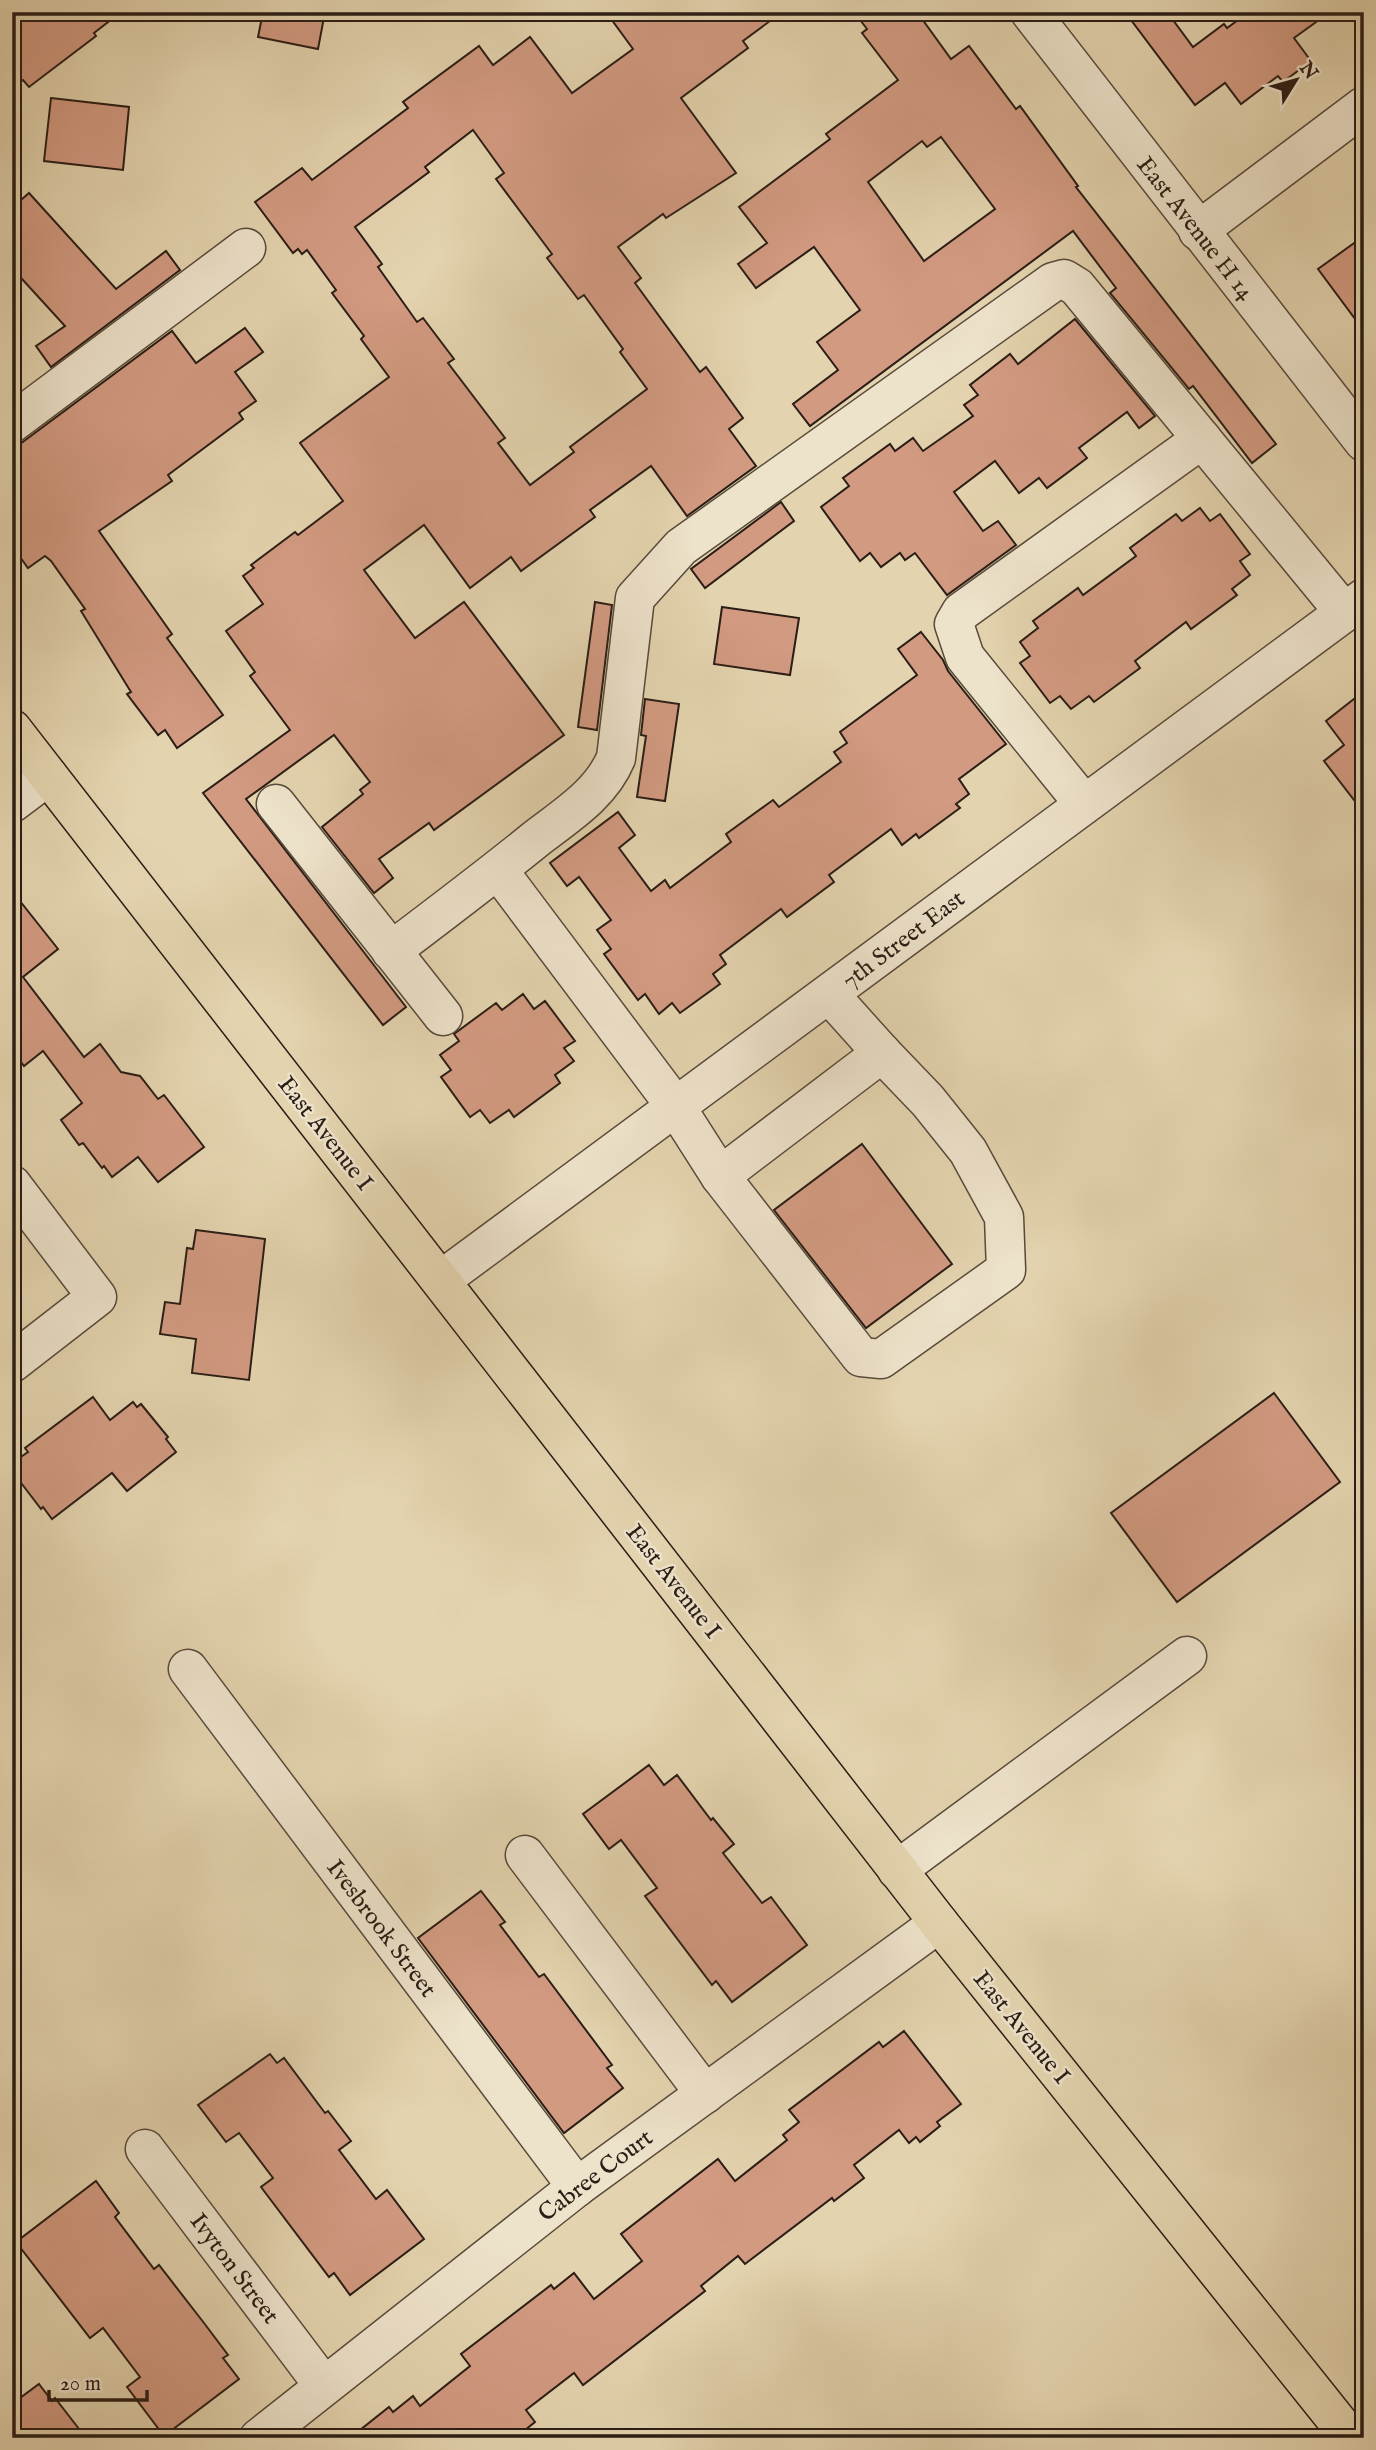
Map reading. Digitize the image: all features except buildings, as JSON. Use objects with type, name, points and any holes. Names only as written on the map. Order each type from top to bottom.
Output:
[{"type":"main road","name":"East Avenue I","points":[[12,729],[897,1870],[1349,2434]]},
{"type":"street","name":"East Avenue H 14","points":[[1030,12],[1364,442]]},
{"type":"street","points":[[1198,231],[1364,106]]},
{"type":"street","points":[[12,423],[246,248]]},
{"type":"street","points":[[391,951],[498,870],[594,792],[609,776],[616,758],[635,598],[681,547],[1053,282],[1064,279],[1077,287],[1202,439],[1354,605]]},
{"type":"street","points":[[1084,804],[965,657],[954,624],[961,612],[1202,439]]},
{"type":"street","name":"7th Street East","points":[[441,1280],[1354,605]]},
{"type":"street","points":[[12,803],[48,776]]},
{"type":"street","points":[[276,804],[443,1016]]},
{"type":"street","points":[[498,870],[676,1107],[720,1177],[755,1222],[861,1357],[881,1359],[1006,1270],[1004,1217],[968,1151],[928,1101],[829,994]]},
{"type":"street","points":[[720,1177],[882,1054]]},
{"type":"street","points":[[12,1185],[97,1297],[12,1363]]},
{"type":"street","points":[[897,1870],[1187,1657]]},
{"type":"street","name":"Ivesbrook Street","points":[[188,1670],[577,2187]]},
{"type":"street","points":[[525,1855],[705,2094]]},
{"type":"street","name":"Cabree Court","points":[[258,2438],[577,2187],[939,1923]]},
{"type":"street","name":"Ivyton Street","points":[[145,2149],[324,2386]]}]
